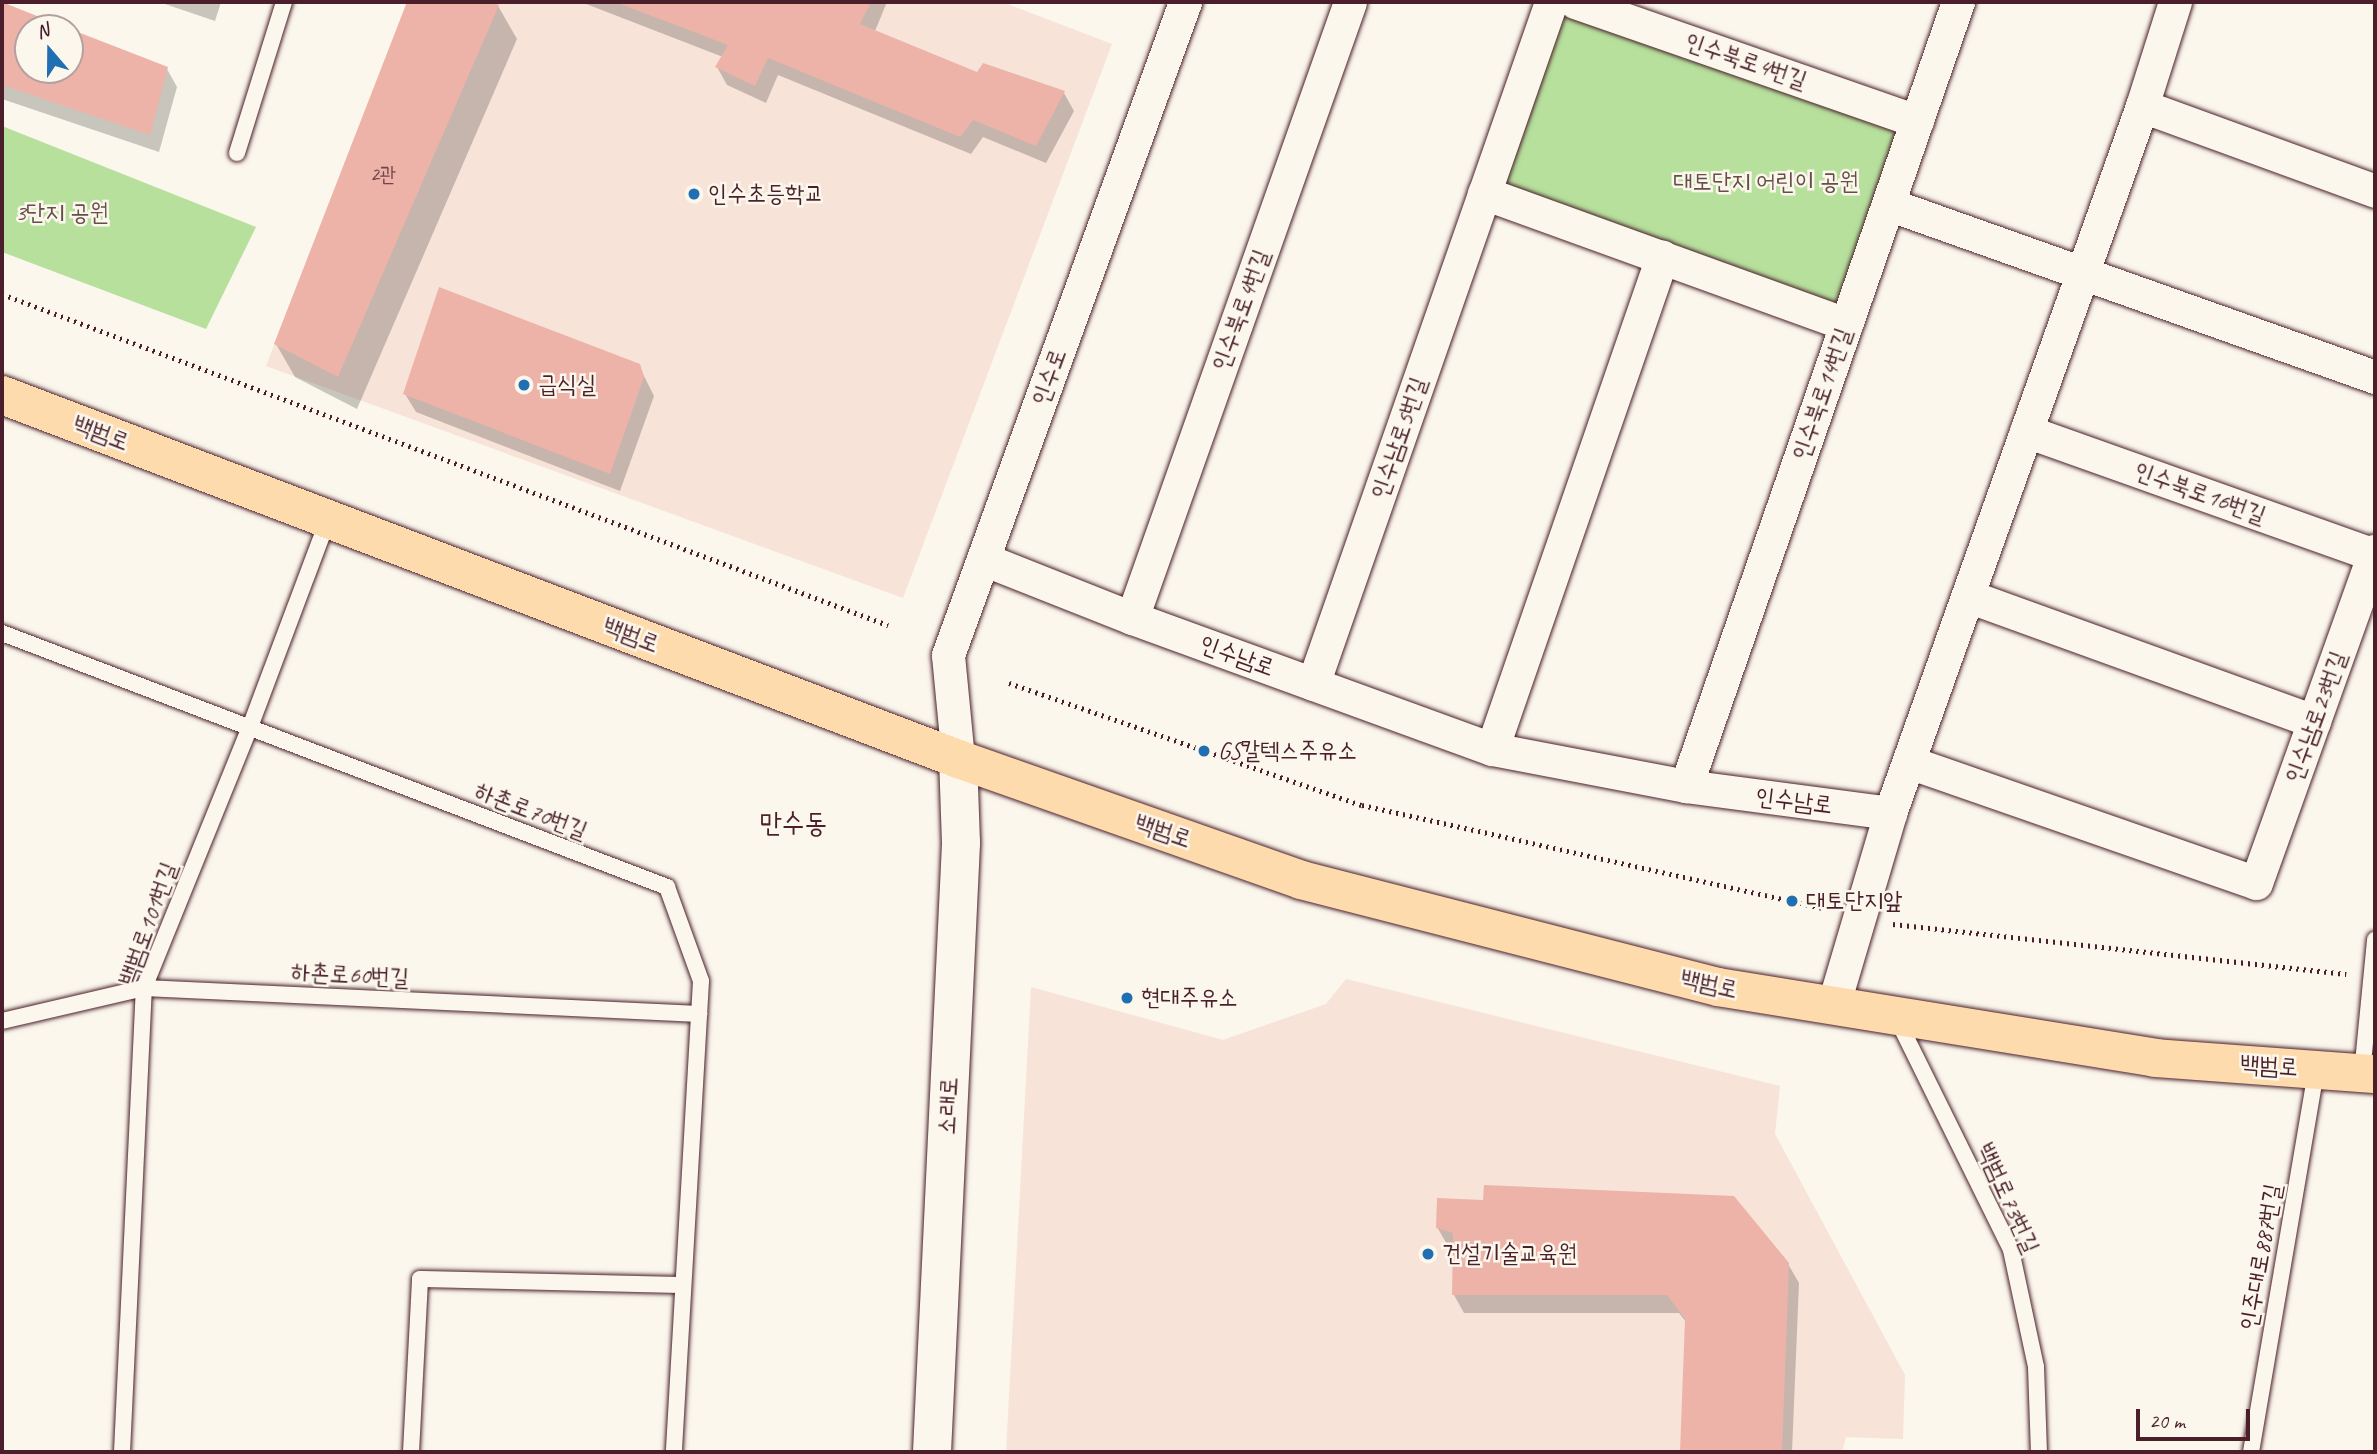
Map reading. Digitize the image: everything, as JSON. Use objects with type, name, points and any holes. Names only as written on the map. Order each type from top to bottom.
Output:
[{"type":"main road","name":"백범로","points":[[2,395],[958,759],[1301,880],[1718,987],[2155,1058],[2369,1074]]},
{"type":"main road","name":"소래로","points":[[932,1452],[961,843],[958,759]]},
{"type":"street","name":"인수로","points":[[958,759],[948,655],[1185,2]]},
{"type":"street","name":"인수북로4번길","points":[[1132,618],[1350,2]]},
{"type":"street","name":"인수남로5번길","points":[[1313,684],[1551,2]]},
{"type":"street","name":"인수북로4번길","points":[[1576,2],[1917,121]]},
{"type":"street","name":"인수북로14번길","points":[[1686,786],[1958,2]]},
{"type":"street","points":[[1833,1006],[1890,813],[2141,106],[2175,2]]},
{"type":"street","points":[[2141,106],[2373,181]]},
{"type":"street","points":[[1484,193],[1846,324]]},
{"type":"street","points":[[1888,204],[2081,275],[2375,377]]},
{"type":"street","points":[[1492,749],[1662,257]]},
{"type":"street","name":"인수북로16번길","points":[[2026,431],[2374,553]]},
{"type":"street","name":"인수남로23번길","points":[[1909,762],[2256,883],[2374,553]]},
{"type":"street","name":"인수남로","points":[[983,559],[1132,618],[1492,749],[1686,786],[1890,813]]},
{"type":"street","points":[[1968,596],[2314,721]]},
{"type":"lane","points":[[237,153],[284,2]]},
{"type":"lane","name":"백범로101번길","points":[[121,1452],[144,988],[250,727],[328,519]]},
{"type":"lane","name":"하촌로70번길","points":[[2,633],[667,887],[701,981],[674,1452]]},
{"type":"lane","points":[[2369,1074],[2375,940]]},
{"type":"lane","name":"하촌로60번길","points":[[2,1021],[144,988],[699,1014]]},
{"type":"lane","name":"백범로73번길","points":[[1895,1016],[1910,1041],[2011,1250],[2036,1367],[2039,1452]]},
{"type":"lane","name":"인주대로887번길","points":[[2251,1452],[2316,1070]]},
{"type":"lane","points":[[411,1452],[420,1279],[683,1285]]},
{"type":"path","points":[[2,293],[888,625]]},
{"type":"path","points":[[1009,683],[1362,806],[1859,916],[1906,926],[2372,976]]},
{"type":"shaded area","name":"인수초등학교","points":[[407,2],[1002,2],[1112,44],[903,598],[266,366]]},
{"type":"shaded area","name":"건설기술교육원","points":[[1346,979],[1780,1086],[1775,1134],[1905,1375],[1903,1439],[1846,1437],[1842,1452],[1006,1452],[1031,987],[1223,1040],[1326,1004]]},
{"type":"green space","name":"대토단지 어린이 공원","points":[[1551,2],[1917,121],[1855,313],[1489,194]]},
{"type":"green space","name":"3단지 공원","points":[[2,126],[256,227],[206,329],[2,252]]},
{"type":"building","points":[[2,2],[32,14],[14,14],[14,84],[84,84],[84,34],[168,67],[150,135],[2,85]]},
{"type":"building","points":[[407,2],[490,2],[499,5],[338,377],[274,344]]},
{"type":"building","points":[[615,2],[871,2],[860,24],[977,72],[983,63],[1065,91],[1036,146],[973,120],[960,137],[768,58],[755,86],[715,67],[728,45]]},
{"type":"building","name":"급식실","points":[[439,287],[640,364],[644,377],[610,474],[403,394]]},
{"type":"building","points":[[1484,1185],[1734,1196],[1789,1263],[1782,1452],[1680,1452],[1685,1319],[1667,1295],[1452,1295],[1453,1233],[1436,1228],[1437,1198],[1483,1200]]},
{"type":"place","name":"인수초등학교","points":[[694,194]]},
{"type":"place","name":"급식실","points":[[524,385]]},
{"type":"place","name":"GS칼텍스주유소","points":[[1204,751]]},
{"type":"place","name":"대토단지앞","points":[[1792,901]]},
{"type":"place","name":"현대주유소","points":[[1127,998]]},
{"type":"place","name":"건설기술교육원","points":[[1428,1254]]},
{"type":"district","name":"만수동","points":[[793,823]]}]
